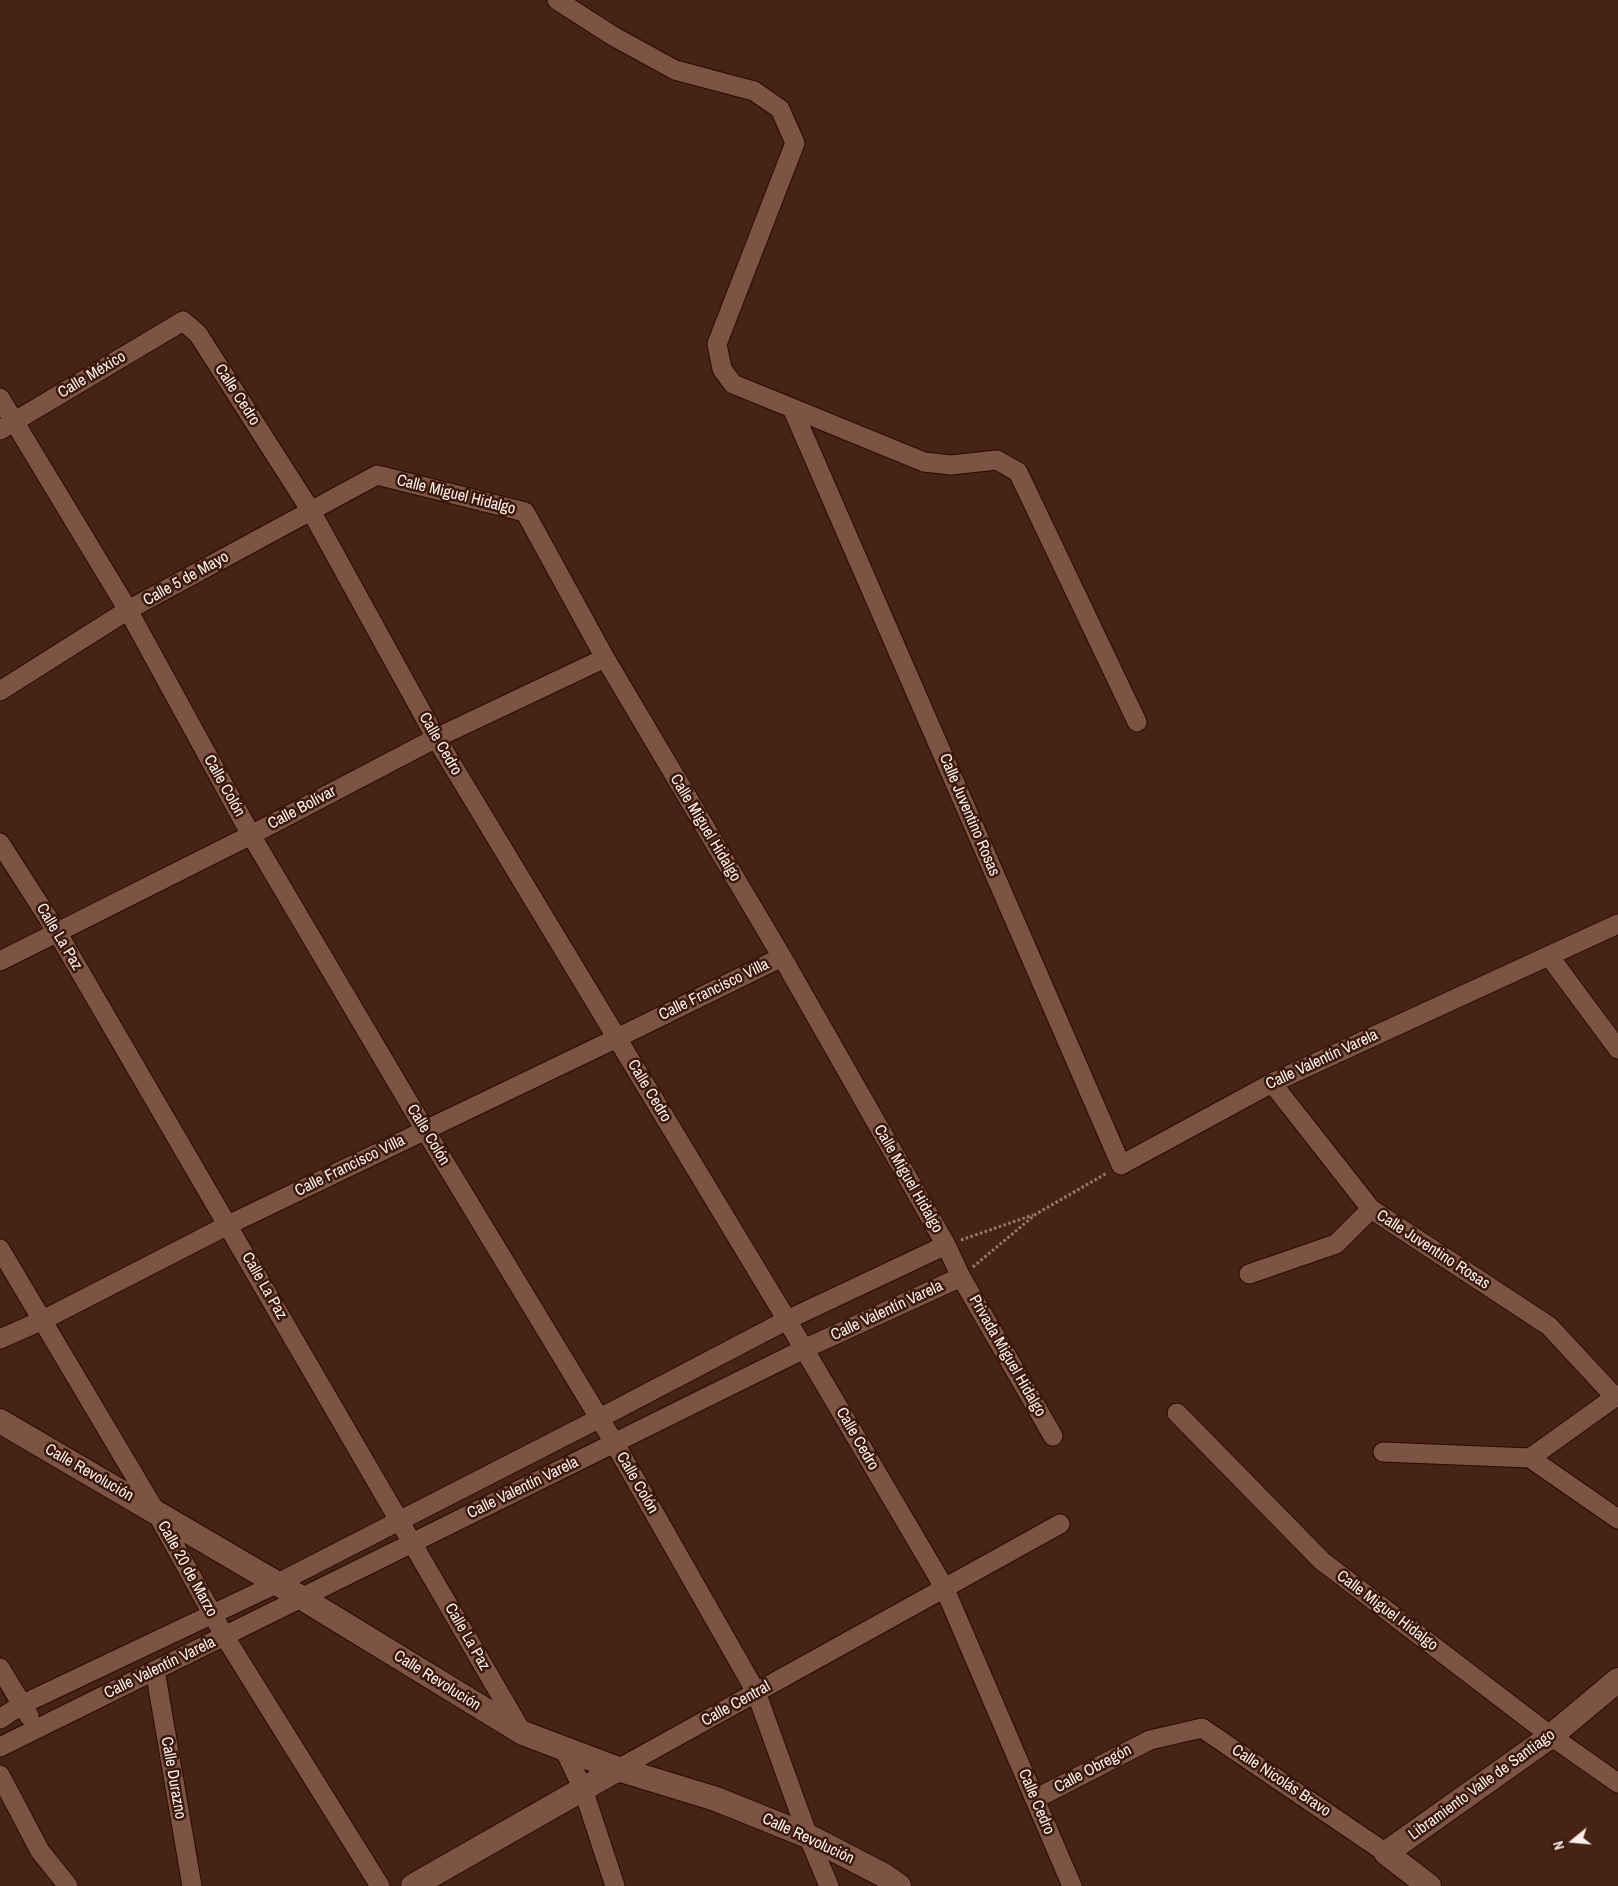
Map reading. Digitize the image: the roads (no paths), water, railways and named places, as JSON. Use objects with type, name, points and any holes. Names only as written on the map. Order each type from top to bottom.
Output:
[{"type":"street","points":[[557,0],[613,36],[675,70],[754,91],[780,109],[795,143],[717,344],[722,369],[733,384],[924,462],[951,465],[997,460],[1018,472],[1137,722]]},
{"type":"street","name":"Calle México","points":[[7,426],[184,321]]},
{"type":"street","name":"Calle Cedro","points":[[184,321],[198,334],[311,511],[436,738],[787,1320],[944,1588],[1072,1886]]},
{"type":"street","name":"Calle Colón","points":[[0,398],[7,426],[128,610],[251,835],[425,1130],[600,1418],[756,1692],[808,1836],[829,1886]]},
{"type":"street","name":"Calle Juventino Rosas","points":[[792,408],[1120,1166]]},
{"type":"street","name":"Calle 5 de Mayo","points":[[0,691],[128,610],[377,475]]},
{"type":"street","name":"Calle Miguel Hidalgo","points":[[377,475],[525,512],[605,658],[782,957],[946,1246],[961,1277]]},
{"type":"street","name":"Calle Bolívar","points":[[0,961],[251,835],[436,738],[605,658]]},
{"type":"street","name":"Calle La Paz","points":[[0,843],[57,932],[400,1519],[522,1733]]},
{"type":"street","name":"Calle Valentín Varela","points":[[1120,1166],[1272,1083],[1618,924]]},
{"type":"street","points":[[1549,956],[1618,1049]]},
{"type":"street","name":"Calle Francisco Villa","points":[[0,1339],[43,1320],[228,1225],[782,957]]},
{"type":"street","name":"Calle Juventino Rosas","points":[[1272,1083],[1371,1209],[1549,1326],[1616,1396]]},
{"type":"street","points":[[1249,1274],[1336,1244],[1371,1209]]},
{"type":"street","name":"Calle Valentín Varela","points":[[1,1717],[21,1705],[276,1584],[787,1320],[946,1246]]},
{"type":"street","name":"Calle 20 de Marzo","points":[[0,1249],[156,1512],[225,1637],[380,1886]]},
{"type":"street","name":"Calle Valentín Varela","points":[[0,1747],[804,1349],[961,1277]]},
{"type":"street","name":"Privada Miguel Hidalgo","points":[[961,1277],[1054,1436]]},
{"type":"street","points":[[1530,1458],[1616,1396]]},
{"type":"street","name":"Calle Miguel Hidalgo","points":[[1177,1413],[1322,1561],[1551,1736],[1618,1783]]},
{"type":"street","name":"Calle Revolución","points":[[0,1421],[302,1598],[522,1733],[618,1769],[716,1800],[808,1836],[885,1876],[899,1886]]},
{"type":"street","points":[[1383,1452],[1530,1458],[1618,1519]]},
{"type":"street","name":"Calle Central","points":[[414,1886],[618,1769],[1060,1524]]},
{"type":"street","points":[[0,1668],[21,1705],[29,1732]]},
{"type":"street","name":"Calle Durazno","points":[[155,1670],[192,1886]]},
{"type":"street","name":"Libramiento Valle de Santiago","points":[[1386,1854],[1551,1736],[1618,1680]]},
{"type":"street","points":[[1,1717],[29,1732]]},
{"type":"street","name":"Calle Nicolás Bravo","points":[[1150,1740],[1202,1728],[1386,1854]]},
{"type":"street","name":"Calle Obregón","points":[[1035,1799],[1150,1740]]},
{"type":"street","points":[[563,1747],[583,1789],[615,1886]]},
{"type":"street","points":[[0,1775],[40,1851],[68,1886]]},
{"type":"street","points":[[1386,1854],[1429,1886]]}]
